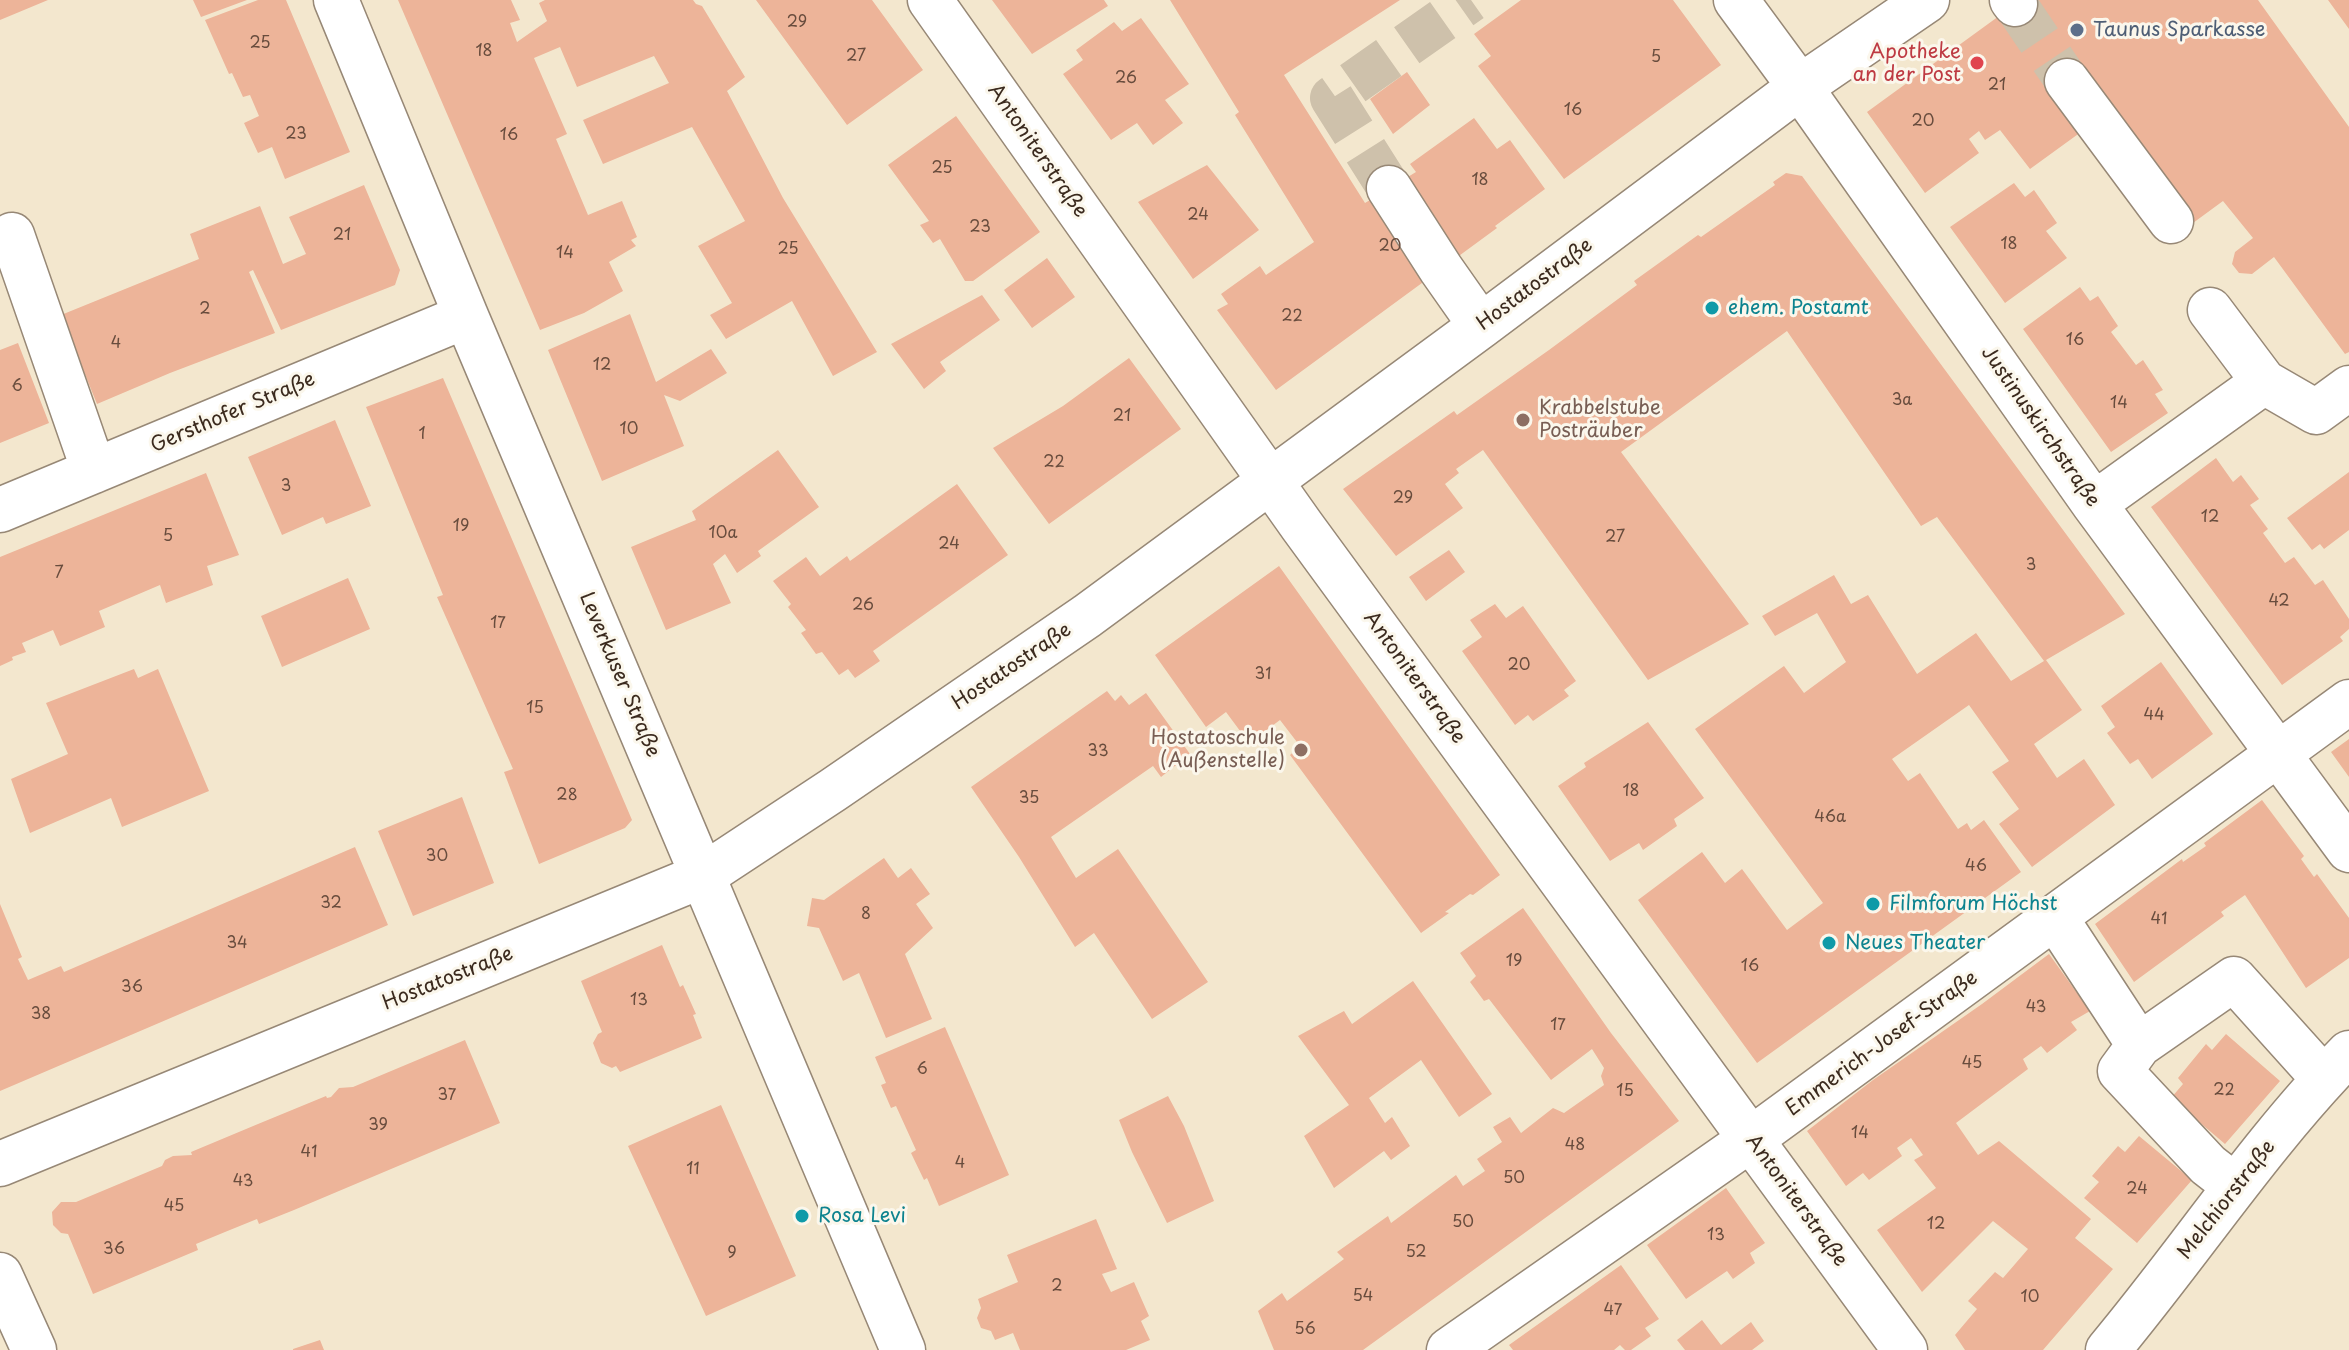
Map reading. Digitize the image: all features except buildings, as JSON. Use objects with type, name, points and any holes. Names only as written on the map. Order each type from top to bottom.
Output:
[{"type":"street","name":"Leverkuser Straße","points":[[336,0],[466,316],[903,1350]]},
{"type":"street","name":"Antoniterstraße","points":[[930,0],[1270,481],[1905,1350]]},
{"type":"street","name":"Justinuskirchstraße","points":[[1736,0],[2094,504],[2349,850]]},
{"type":"street","name":"Hostatostraße","points":[[0,1164],[704,875],[1074,625],[1800,87],[1927,0]]},
{"type":"street","points":[[2067,81],[2171,221]]},
{"type":"street","points":[[1389,188],[1481,326]]},
{"type":"street","points":[[12,235],[94,471]]},
{"type":"street","points":[[2210,310],[2264,382],[2316,412],[2349,388]]},
{"type":"street","name":"Gersthofer Straße","points":[[0,510],[466,316]]},
{"type":"street","points":[[2094,504],[2264,382]]},
{"type":"street","name":"Emmerich-Josef-Straße","points":[[1449,1350],[1751,1139],[2349,702]]},
{"type":"street","points":[[2055,917],[2139,1045]]},
{"type":"street","points":[[2235,1186],[2208,1165],[2120,1071],[2139,1045],[2234,979],[2336,1066]]},
{"type":"street","name":"Melchiorstraße","points":[[2108,1350],[2235,1186],[2336,1066]]},
{"type":"street","points":[[0,1275],[34,1350]]},
{"type":"tunnel","points":[[1389,188],[1332,98],[1471,0]]},
{"type":"tunnel","points":[[2015,4],[2067,81]]},
{"type":"place","name":"Taunus Sparkasse","points":[[2077,30]]},
{"type":"place","name":"Apotheke an der Post","points":[[1977,63]]},
{"type":"place","name":"ehem. Postamt","points":[[1712,308]]},
{"type":"place","name":"Krabbelstube Posträuber","points":[[1523,420]]},
{"type":"place","name":"Hostatoschule (Außenstelle)","points":[[1301,750]]},
{"type":"place","name":"Filmforum Höchst","points":[[1873,904]]},
{"type":"place","name":"Neues Theater","points":[[1829,943]]},
{"type":"place","name":"Rosa Levi","points":[[802,1216]]}]
